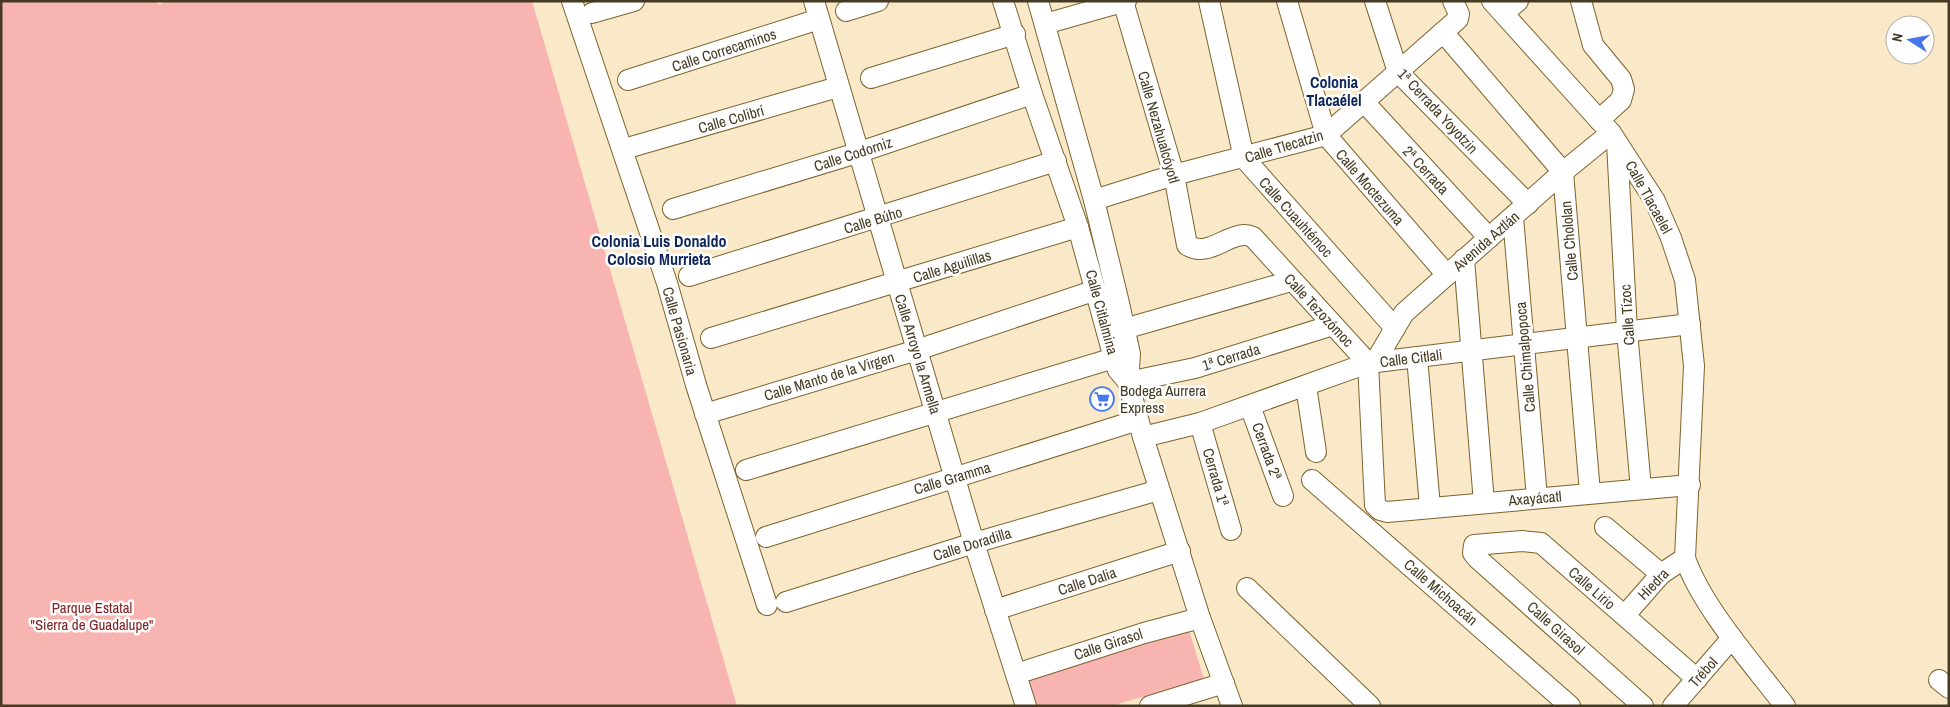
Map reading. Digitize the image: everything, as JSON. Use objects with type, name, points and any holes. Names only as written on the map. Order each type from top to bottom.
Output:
[{"type":"street","name":"Calle Pasionaria","points":[[572,1],[624,149],[644,219],[667,283],[705,414],[777,604]]},
{"type":"street","points":[[592,13],[634,1]]},
{"type":"street","points":[[846,11],[878,1]]},
{"type":"street","name":"Calle Citlalmina","points":[[1003,1],[1015,34],[1032,94],[1078,227],[1114,358],[1118,370],[1128,382],[1140,429],[1200,618],[1230,697]]},
{"type":"street","points":[[1038,1],[1094,200],[1130,354],[1128,382]]},
{"type":"street","name":"Calle Cuauhtémoc","points":[[1209,1],[1244,158],[1395,328]]},
{"type":"street","name":"Calle Moctezuma","points":[[1288,1],[1326,135],[1447,275]]},
{"type":"street","name":"1ª Cerrada Yoyotzin","points":[[1375,1],[1398,72],[1528,204]]},
{"type":"street","name":"Calle Tlecatzin","points":[[1094,200],[1174,175],[1326,135],[1458,19],[1459,14],[1453,1]]},
{"type":"street","name":"Avenida Aztlán","points":[[1372,362],[1404,313],[1609,131],[1624,89],[1621,79],[1593,45],[1580,1]]},
{"type":"street","points":[[1045,24],[1124,2]]},
{"type":"street","name":"Calle Nezahualcóyotl","points":[[1124,2],[1174,175],[1187,245],[1194,250]]},
{"type":"street","name":"Calle Tlacaelel","points":[[1505,5],[1609,131],[1655,202],[1672,238],[1685,280],[1694,366],[1690,485],[1685,558]]},
{"type":"street","name":"Calle Correcaminos","points":[[628,80],[816,10]]},
{"type":"street","name":"Calle Arroyo la Armella","points":[[816,10],[857,153],[879,218],[896,284],[954,478],[1026,706]]},
{"type":"street","points":[[1443,32],[1563,172]]},
{"type":"street","points":[[871,78],[1015,34]]},
{"type":"street","name":"Calle Colibrí","points":[[624,149],[838,87]]},
{"type":"street","name":"Calle Codorniz","points":[[673,209],[857,153],[1032,94]]},
{"type":"street","name":"2ª Cerrada","points":[[1364,102],[1489,238]]},
{"type":"street","name":"Calle Tízoc","points":[[1609,131],[1640,489]]},
{"type":"street","name":"Calle Búho","points":[[689,276],[1056,161]]},
{"type":"street","name":"Calle Chololan","points":[[1563,172],[1590,494]]},
{"type":"street","name":"Calle Chimalpopoca","points":[[1513,217],[1537,498]]},
{"type":"street","name":"Calle Aguilillas","points":[[711,338],[896,284],[1078,227]]},
{"type":"street","name":"Calle Tezozómoc","points":[[1194,250],[1202,250],[1248,234],[1253,237],[1291,281],[1372,362]]},
{"type":"street","points":[[1464,259],[1484,503]]},
{"type":"street","points":[[1124,329],[1291,281]]},
{"type":"street","name":"Calle Manto de la Virgen","points":[[705,414],[917,350],[1096,290]]},
{"type":"street","name":"Calle Citlali","points":[[1140,429],[1200,423],[1372,362],[1690,324]]},
{"type":"street","name":"1ª Cerrada","points":[[1128,382],[1195,368],[1333,325]]},
{"type":"street","points":[[1417,357],[1430,507]]},
{"type":"street","points":[[746,470],[1114,358]]},
{"type":"street","name":"Axayácatl","points":[[1372,362],[1375,505],[1380,510],[1387,512],[1690,485]]},
{"type":"street","points":[[1306,386],[1316,452]]},
{"type":"street","name":"Cerrada 2ª","points":[[1250,406],[1283,496]]},
{"type":"street","name":"Cerrada 1ª","points":[[1200,423],[1231,530]]},
{"type":"street","name":"Calle Gramma","points":[[766,537],[954,478],[1140,429]]},
{"type":"street","name":"Calle Michoacán","points":[[1312,480],[1570,706]]},
{"type":"street","name":"Calle Doradilla","points":[[777,604],[974,543],[1160,490]]},
{"type":"street","points":[[1605,527],[1661,574]]},
{"type":"street","name":"Calle Lirio","points":[[1472,548],[1481,543],[1531,541],[1541,543],[1698,679]]},
{"type":"street","name":"Calle Girasol","points":[[1472,548],[1477,558],[1644,706]]},
{"type":"street","name":"Calle Dalia","points":[[995,610],[1180,551]]},
{"type":"street","points":[[1685,558],[1694,580],[1732,638],[1785,706]]},
{"type":"street","name":"Hiedra","points":[[1625,615],[1661,574],[1685,558]]},
{"type":"street","points":[[1247,588],[1370,706]]},
{"type":"street","name":"Calle Girasol","points":[[1016,674],[1144,633],[1200,618]]},
{"type":"street","name":"Trébol","points":[[1681,703],[1732,638]]},
{"type":"street","points":[[1150,706],[1230,697]]},
{"type":"green space","name":"Parque Estatal \"Sierra de Guadalupe\"","points":[[1,1],[155,1],[160,5],[163,1],[532,1],[737,706],[1,706]]},
{"type":"green space","points":[[1188,627],[1204,679],[1111,706],[1031,706],[1023,680]]},
{"type":"place","name":"Bodega Aurrera Express","points":[[1102,399]]},
{"type":"district","name":"Colonia Tlacaélel","points":[[1334,91]]},
{"type":"district","name":"Colonia Luis Donaldo Colosio Murrieta","points":[[659,250]]}]
